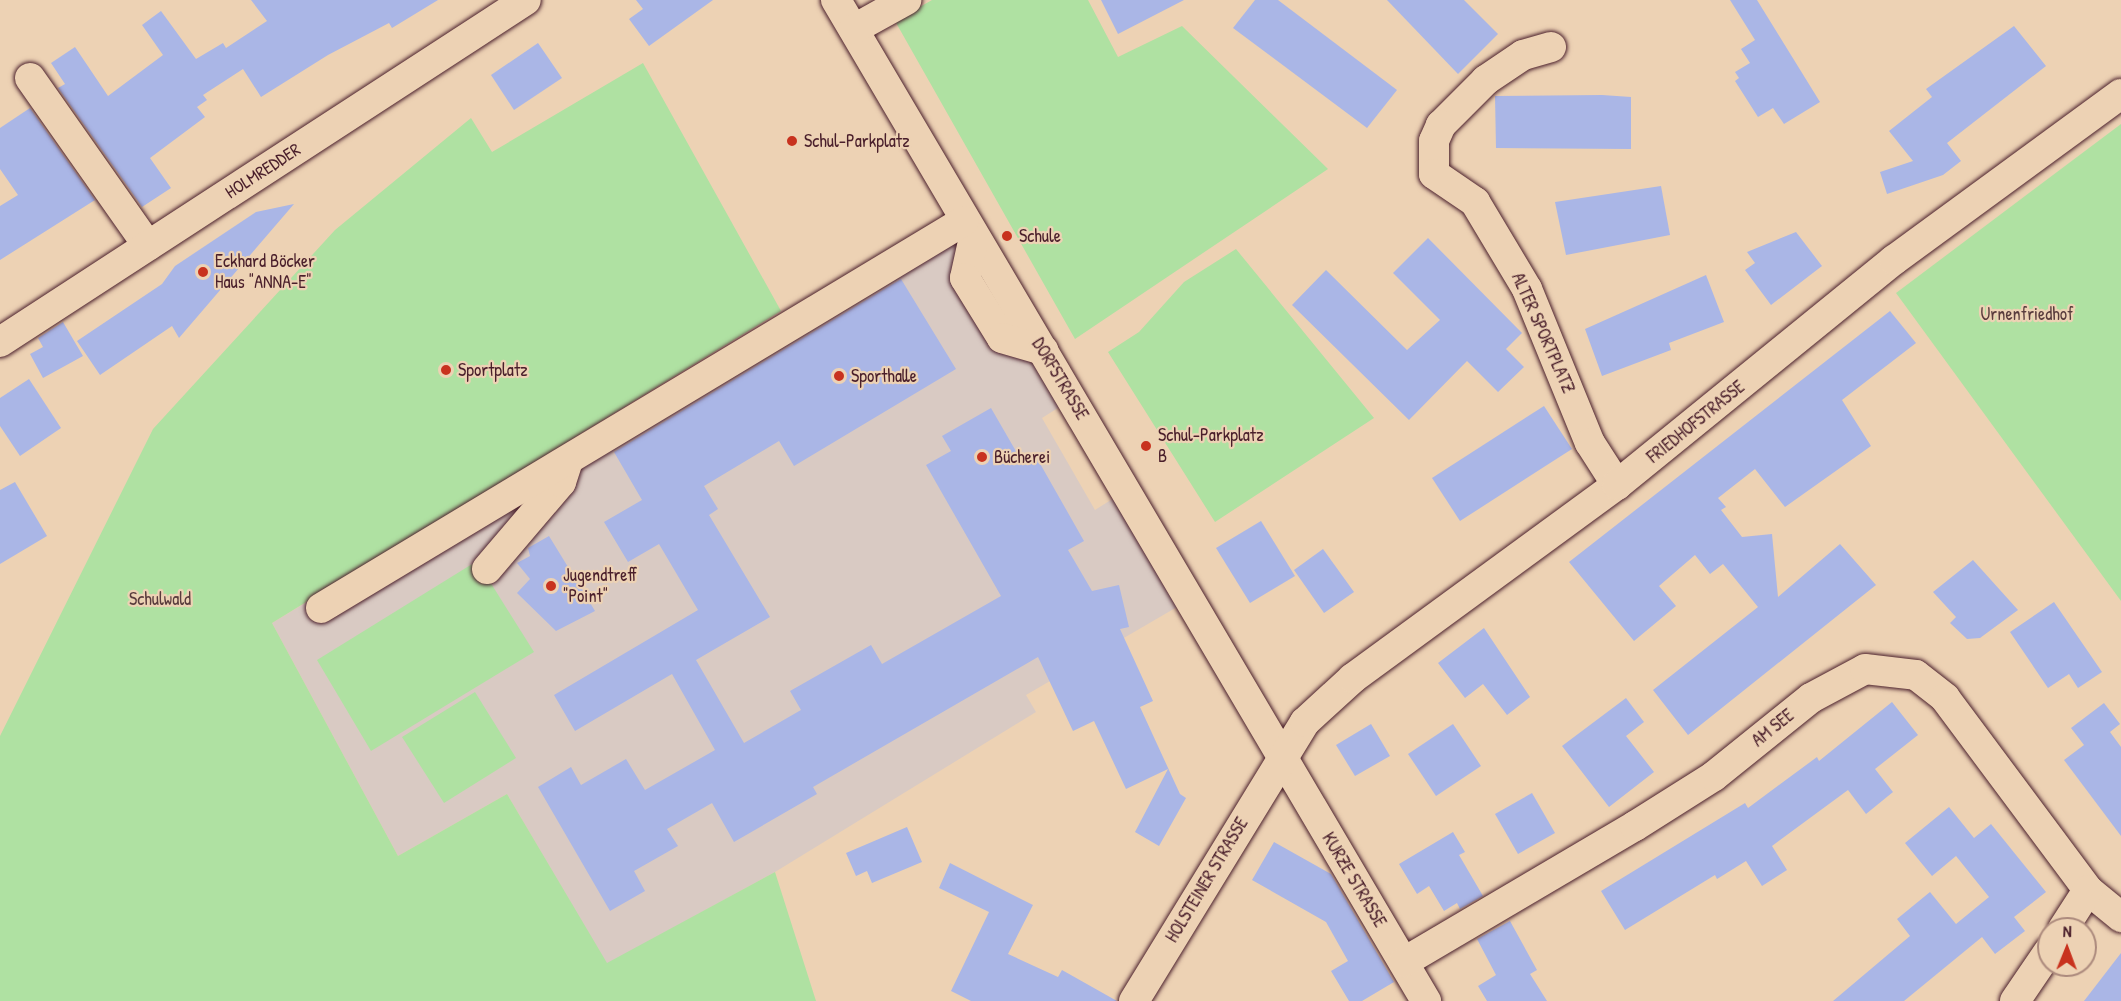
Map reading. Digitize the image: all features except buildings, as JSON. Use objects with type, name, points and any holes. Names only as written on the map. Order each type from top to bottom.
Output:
[{"type":"street","name":"HOLMREDDER","points":[[0,342],[526,0]]},
{"type":"street","name":"DORFSTRASSE","points":[[836,0],[1281,759]]},
{"type":"street","points":[[854,29],[906,0]]},
{"type":"street","name":"ALTER SPORTPLATZ","points":[[1551,47],[1522,55],[1486,80],[1441,125],[1434,141],[1434,174],[1475,202],[1521,280],[1590,443],[1617,485]]},
{"type":"street","points":[[30,78],[148,246]]},
{"type":"street","name":"FRIEDHOFSTRASSE","points":[[1281,759],[1305,722],[1353,678],[1617,485],[1894,260],[2121,93]]},
{"type":"street","points":[[321,608],[568,460],[969,229]]},
{"type":"street","points":[[487,569],[561,482],[568,460]]},
{"type":"street","name":"AM SEE","points":[[1404,962],[1635,826],[1714,776],[1811,698],[1865,669],[1916,675],[1945,698],[2088,890],[2121,917]]},
{"type":"street","name":"KURZE STRASSE","points":[[1281,759],[1426,1001]]},
{"type":"street","name":"HOLSTEINER STRASSE","points":[[1134,1001],[1281,759]]},
{"type":"street","points":[[2071,917],[2088,890]]},
{"type":"street","points":[[2015,1001],[2037,969]]},
{"type":"shaded area","points":[[940,219],[1061,406],[1042,418],[1095,510],[1114,498],[1177,607],[1026,695],[1036,712],[775,872],[607,964],[507,794],[398,856],[272,623]]},
{"type":"green space","points":[[932,0],[1088,0],[1118,57],[1182,26],[1328,169],[1075,339],[895,21]]},
{"type":"green space","name":"Schulwald","points":[[643,63],[781,311],[272,623],[398,856],[507,794],[607,963],[775,872],[816,1001],[0,1001],[0,736],[153,429],[335,230],[471,118],[492,152]]},
{"type":"green space","name":"Urnenfriedhof","points":[[2121,124],[2121,601],[1896,293]]},
{"type":"green space","points":[[1236,249],[1374,418],[1215,522],[1108,352],[1139,332],[1184,282]]},
{"type":"green space","points":[[477,561],[534,652],[371,751],[317,660]]},
{"type":"green space","points":[[475,692],[516,758],[444,803],[402,737]]},
{"type":"place","name":"Schul-Parkplatz","points":[[792,141]]},
{"type":"place","name":"Schule","points":[[1007,236]]},
{"type":"place","name":"Eckhard Böcker Haus \"ANNA-E\"","points":[[203,272]]},
{"type":"place","name":"Sportplatz","points":[[446,370]]},
{"type":"place","name":"Sporthalle","points":[[839,376]]},
{"type":"place","name":"Schul-Parkplatz B","points":[[1146,446]]},
{"type":"place","name":"Bücherei","points":[[982,457]]},
{"type":"place","name":"Jugendtreff \"Point\"","points":[[551,586]]}]
